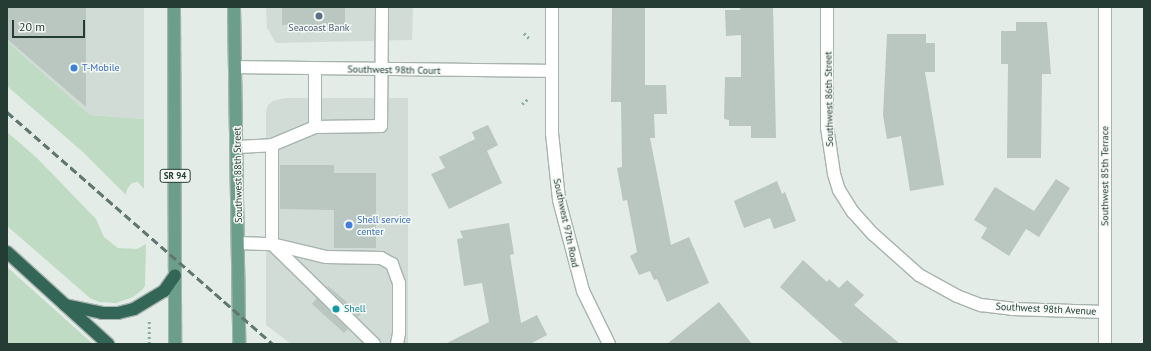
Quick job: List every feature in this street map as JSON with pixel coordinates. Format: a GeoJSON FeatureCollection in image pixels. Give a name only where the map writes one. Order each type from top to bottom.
{"type":"FeatureCollection","features":[{"type":"Feature","properties":{"kind":"highway"},"geometry":{"type":"LineString","coordinates":[[7,252],[108,344]]}},
{"type":"Feature","properties":{"kind":"highway"},"geometry":{"type":"LineString","coordinates":[[64,305],[102,313],[118,313],[134,309],[159,295],[175,275]]}},
{"type":"Feature","properties":{"kind":"main road","name":"SR 94"},"geometry":{"type":"LineString","coordinates":[[174,7],[175,344]]}},
{"type":"Feature","properties":{"kind":"main road","name":"Southwest 88th Street"},"geometry":{"type":"LineString","coordinates":[[234,7],[239,243],[238,344]]}},
{"type":"Feature","properties":{"kind":"street"},"geometry":{"type":"LineString","coordinates":[[237,147],[272,145],[315,126],[380,126],[382,7]]}},
{"type":"Feature","properties":{"kind":"street","name":"Southwest 97th Road"},"geometry":{"type":"LineString","coordinates":[[552,7],[554,172],[563,223],[583,291],[609,344]]}},
{"type":"Feature","properties":{"kind":"street","name":"Southwest 86th Street"},"geometry":{"type":"LineString","coordinates":[[827,7],[827,127],[830,155],[839,190]]}},
{"type":"Feature","properties":{"kind":"street","name":"Southwest 85th Terrace"},"geometry":{"type":"LineString","coordinates":[[1105,7],[1105,344]]}},
{"type":"Feature","properties":{"kind":"street","name":"Southwest 98th Court"},"geometry":{"type":"LineString","coordinates":[[236,67],[552,71]]}},
{"type":"Feature","properties":{"kind":"street"},"geometry":{"type":"LineString","coordinates":[[315,69],[315,126]]}},
{"type":"Feature","properties":{"kind":"street"},"geometry":{"type":"LineString","coordinates":[[272,145],[272,244],[374,344]]}},
{"type":"Feature","properties":{"kind":"street","name":"Southwest 98th Avenue"},"geometry":{"type":"LineString","coordinates":[[839,190],[853,212],[895,256],[920,276],[956,296],[981,305],[1012,309],[1105,312]]}},
{"type":"Feature","properties":{"kind":"street"},"geometry":{"type":"LineString","coordinates":[[239,243],[272,244],[326,257],[381,258],[392,264],[399,283],[399,333],[396,344]]}},
{"type":"Feature","properties":{"kind":"path"},"geometry":{"type":"LineString","coordinates":[[524,33],[529,38]]}},
{"type":"Feature","properties":{"kind":"path"},"geometry":{"type":"LineString","coordinates":[[522,104],[529,98]]}},
{"type":"Feature","properties":{"kind":"path"},"geometry":{"type":"LineString","coordinates":[[149,314],[149,344]]}},
{"type":"Feature","properties":{"kind":"shaded area"},"geometry":{"type":"Polygon","coordinates":[[[7,7],[144,7],[144,119],[90,115],[7,41],[7,7]]]}},
{"type":"Feature","properties":{"kind":"shaded area"},"geometry":{"type":"Polygon","coordinates":[[[266,7],[413,7],[412,40],[276,43],[267,28],[266,7]]]}},
{"type":"Feature","properties":{"kind":"shaded area"},"geometry":{"type":"Polygon","coordinates":[[[285,98],[408,98],[408,344],[291,344],[266,325],[266,112],[268,105],[273,101],[285,98]]]}},
{"type":"Feature","properties":{"kind":"green space"},"geometry":{"type":"Polygon","coordinates":[[[7,41],[90,115],[144,119],[144,189],[138,182],[132,183],[127,189],[126,195],[84,153],[7,86],[7,41]]]}},
{"type":"Feature","properties":{"kind":"green space"},"geometry":{"type":"Polygon","coordinates":[[[7,132],[37,158],[96,219],[104,237],[118,248],[137,249],[146,244],[145,286],[142,290],[133,297],[116,303],[99,302],[90,298],[7,226],[7,132]]]}},
{"type":"Feature","properties":{"kind":"green space"},"geometry":{"type":"Polygon","coordinates":[[[7,267],[93,344],[7,344],[7,267]]]}},
{"type":"Feature","properties":{"kind":"building"},"geometry":{"type":"Polygon","coordinates":[[[7,7],[86,7],[86,107],[7,39],[7,7]]]}},
{"type":"Feature","properties":{"kind":"building","name":"Seacoast Bank"},"geometry":{"type":"Polygon","coordinates":[[[282,7],[345,7],[345,25],[282,25],[282,7]]]}},
{"type":"Feature","properties":{"kind":"building"},"geometry":{"type":"Polygon","coordinates":[[[612,7],[645,7],[645,85],[666,85],[667,114],[654,114],[655,138],[650,138],[671,245],[689,237],[709,283],[667,302],[657,279],[654,280],[650,271],[639,275],[630,256],[637,252],[627,200],[623,201],[617,168],[622,167],[621,102],[611,102],[612,7]]]}},
{"type":"Feature","properties":{"kind":"building"},"geometry":{"type":"Polygon","coordinates":[[[740,7],[773,7],[776,138],[751,138],[751,126],[729,126],[729,120],[724,119],[725,77],[741,77],[741,35],[726,36],[725,10],[740,10],[740,7]]]}},
{"type":"Feature","properties":{"kind":"building"},"geometry":{"type":"Polygon","coordinates":[[[1016,22],[1047,22],[1051,74],[1042,74],[1041,158],[1007,158],[1008,64],[1001,64],[1001,31],[1016,31],[1016,22]]]}},
{"type":"Feature","properties":{"kind":"building"},"geometry":{"type":"Polygon","coordinates":[[[887,34],[926,34],[926,43],[935,43],[935,72],[925,72],[944,185],[910,191],[901,136],[887,139],[883,115],[887,34]]]}},
{"type":"Feature","properties":{"kind":"building"},"geometry":{"type":"Polygon","coordinates":[[[488,125],[498,145],[487,151],[502,183],[449,209],[431,174],[445,168],[439,157],[475,139],[472,132],[488,125]]]}},
{"type":"Feature","properties":{"kind":"building"},"geometry":{"type":"Polygon","coordinates":[[[280,165],[334,165],[334,173],[376,173],[376,248],[334,248],[334,210],[280,209],[280,165]]]}},
{"type":"Feature","properties":{"kind":"building"},"geometry":{"type":"Polygon","coordinates":[[[1056,179],[1070,188],[1039,237],[1026,229],[1009,256],[981,238],[987,228],[974,220],[995,187],[1034,211],[1056,179]]]}},
{"type":"Feature","properties":{"kind":"building"},"geometry":{"type":"Polygon","coordinates":[[[777,181],[782,194],[785,192],[796,221],[774,229],[770,218],[744,228],[734,201],[777,181]]]}},
{"type":"Feature","properties":{"kind":"building"},"geometry":{"type":"Polygon","coordinates":[[[509,223],[514,254],[510,255],[521,323],[537,315],[547,335],[530,344],[445,344],[489,322],[482,283],[464,286],[457,239],[463,238],[460,231],[509,223]]]}},
{"type":"Feature","properties":{"kind":"building"},"geometry":{"type":"Polygon","coordinates":[[[803,260],[827,282],[829,279],[839,288],[847,280],[864,295],[854,305],[900,344],[844,344],[780,287],[803,260]]]}},
{"type":"Feature","properties":{"kind":"building"},"geometry":{"type":"Polygon","coordinates":[[[328,286],[361,314],[358,317],[327,287],[328,286]]]}},
{"type":"Feature","properties":{"kind":"building"},"geometry":{"type":"Polygon","coordinates":[[[317,298],[348,329],[344,333],[312,304],[317,298]]]}},
{"type":"Feature","properties":{"kind":"building"},"geometry":{"type":"Polygon","coordinates":[[[719,302],[752,344],[667,344],[719,302]]]}},
{"type":"Feature","properties":{"kind":"railway"},"geometry":{"type":"LineString","coordinates":[[7,112],[273,344]]}},
{"type":"Feature","properties":{"kind":"place","name":"Seacoast Bank"},"geometry":{"type":"Point","coordinates":[319,16]}},
{"type":"Feature","properties":{"kind":"place","name":"T-Mobile"},"geometry":{"type":"Point","coordinates":[74,68]}},
{"type":"Feature","properties":{"kind":"place","name":"Shell service center"},"geometry":{"type":"Point","coordinates":[349,225]}},
{"type":"Feature","properties":{"kind":"place","name":"Shell"},"geometry":{"type":"Point","coordinates":[336,309]}}]}
